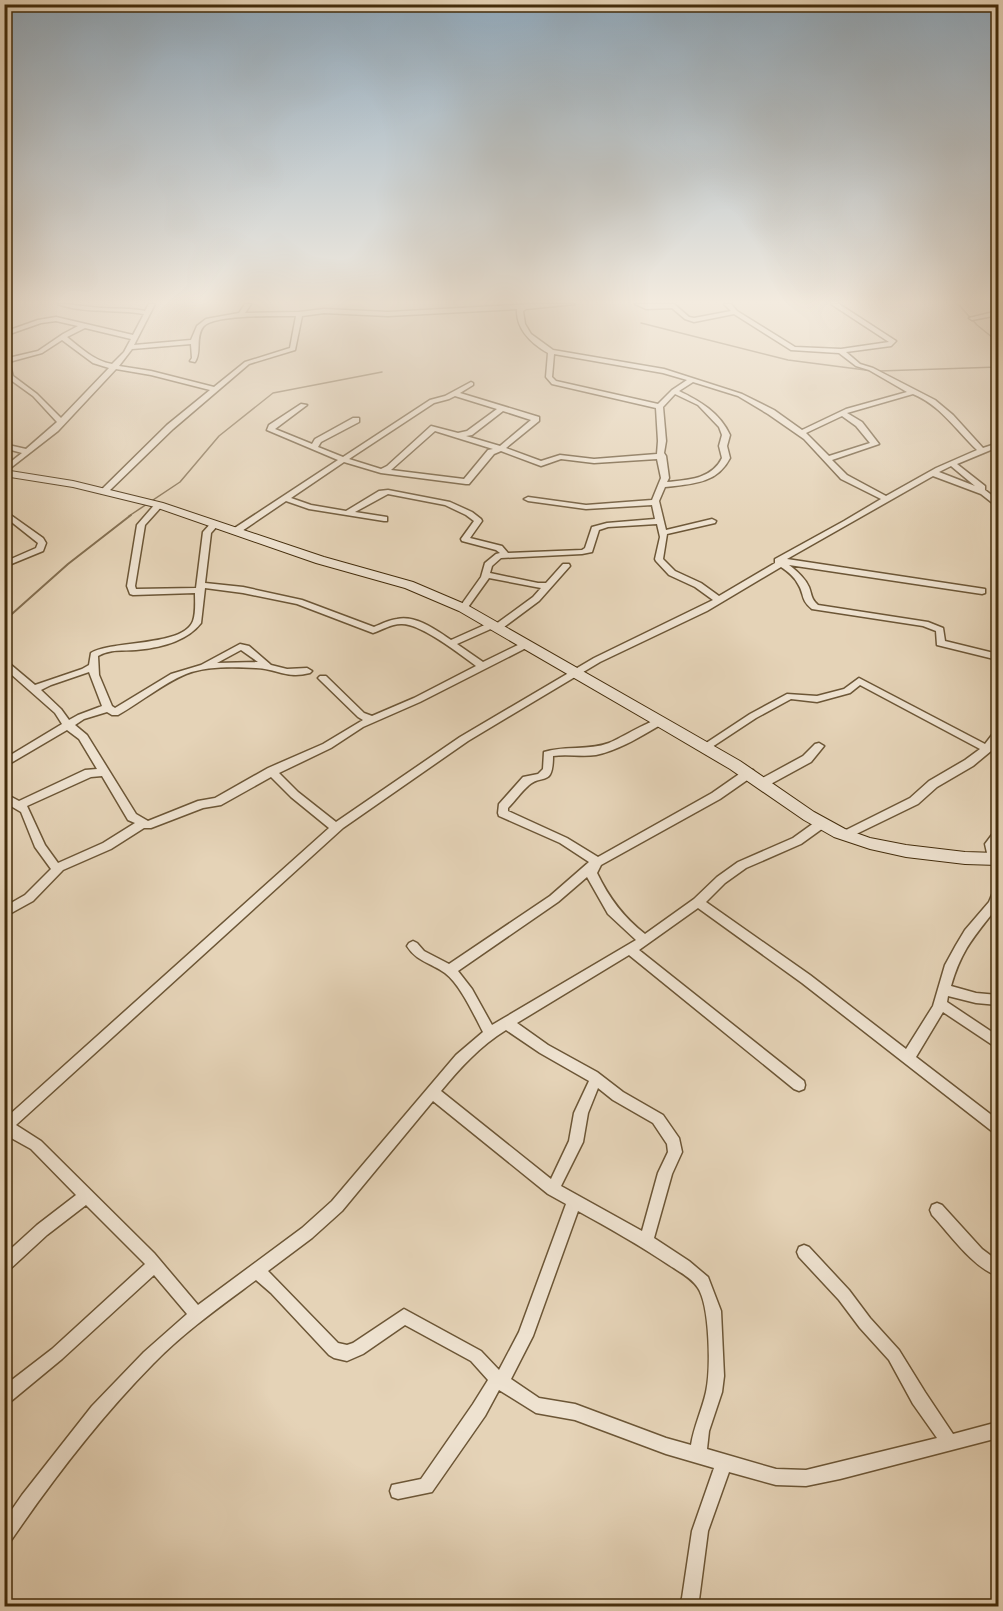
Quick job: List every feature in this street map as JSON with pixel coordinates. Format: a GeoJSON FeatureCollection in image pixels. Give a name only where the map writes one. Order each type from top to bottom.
{"type":"FeatureCollection","features":[{"type":"Feature","properties":{"kind":"street"},"geometry":{"type":"LineString","coordinates":[[13,379],[35,395],[61,422]]}},
{"type":"Feature","properties":{"kind":"street"},"geometry":{"type":"LineString","coordinates":[[4,472],[61,422],[102,379]]}},
{"type":"Feature","properties":{"kind":"street"},"geometry":{"type":"LineString","coordinates":[[175,379],[214,389]]}},
{"type":"Feature","properties":{"kind":"street"},"geometry":{"type":"LineString","coordinates":[[104,491],[170,427],[226,379]]}},
{"type":"Feature","properties":{"kind":"street"},"geometry":{"type":"LineString","coordinates":[[551,379],[554,384],[659,407]]}},
{"type":"Feature","properties":{"kind":"street"},"geometry":{"type":"LineString","coordinates":[[890,379],[921,394],[953,420],[964,435],[981,450]]}},
{"type":"Feature","properties":{"kind":"street"},"geometry":{"type":"LineString","coordinates":[[718,600],[698,585],[672,573],[660,562],[664,541],[655,502],[666,473],[662,456],[659,407],[674,391],[693,380],[740,395],[771,412],[801,433],[844,477],[885,498]]}},
{"type":"Feature","properties":{"kind":"street"},"geometry":{"type":"LineString","coordinates":[[236,531],[432,401],[447,398],[471,384]]}},
{"type":"Feature","properties":{"kind":"street"},"geometry":{"type":"LineString","coordinates":[[663,485],[702,480],[722,466],[726,458],[723,446],[726,435],[722,426],[700,404],[674,391]]}},
{"type":"Feature","properties":{"kind":"street"},"geometry":{"type":"LineString","coordinates":[[801,433],[842,413],[913,392]]}},
{"type":"Feature","properties":{"kind":"street"},"geometry":{"type":"LineString","coordinates":[[303,405],[271,430],[344,460],[381,471],[463,483],[491,452],[501,449],[536,419],[455,394]]}},
{"type":"Feature","properties":{"kind":"street"},"geometry":{"type":"LineString","coordinates":[[459,435],[469,434],[502,409]]}},
{"type":"Feature","properties":{"kind":"street"},"geometry":{"type":"LineString","coordinates":[[828,459],[875,444],[859,424],[842,413]]}},
{"type":"Feature","properties":{"kind":"street"},"geometry":{"type":"LineString","coordinates":[[314,448],[318,441],[356,420]]}},
{"type":"Feature","properties":{"kind":"street"},"geometry":{"type":"LineString","coordinates":[[381,471],[390,468],[434,428],[541,464],[560,457],[586,461],[662,456]]}},
{"type":"Feature","properties":{"kind":"street"},"geometry":{"type":"LineString","coordinates":[[197,1315],[154,1265],[36,1145],[5,1125],[336,828],[464,739],[597,660],[704,609],[885,498],[952,463],[999,445]]}},
{"type":"Feature","properties":{"kind":"street"},"geometry":{"type":"LineString","coordinates":[[4,446],[27,452]]}},
{"type":"Feature","properties":{"kind":"street"},"geometry":{"type":"LineString","coordinates":[[952,463],[999,503]]}},
{"type":"Feature","properties":{"kind":"street"},"geometry":{"type":"LineString","coordinates":[[4,472],[104,491],[152,503],[320,560],[409,585],[463,608],[749,773],[822,823],[846,835],[884,847],[996,859],[990,844],[999,835]]}},
{"type":"Feature","properties":{"kind":"street"},"geometry":{"type":"LineString","coordinates":[[933,473],[988,494]]}},
{"type":"Feature","properties":{"kind":"street"},"geometry":{"type":"LineString","coordinates":[[346,514],[382,493],[388,492],[447,503],[472,515],[478,521],[465,539],[499,548],[505,554]]}},
{"type":"Feature","properties":{"kind":"street"},"geometry":{"type":"LineString","coordinates":[[285,498],[309,507],[384,519]]}},
{"type":"Feature","properties":{"kind":"street"},"geometry":{"type":"LineString","coordinates":[[528,499],[558,501],[586,507],[655,502]]}},
{"type":"Feature","properties":{"kind":"street"},"geometry":{"type":"LineString","coordinates":[[152,503],[141,525],[132,590],[140,593],[200,587],[243,590],[299,602],[373,630],[397,621],[408,621],[450,644],[482,666]]}},
{"type":"Feature","properties":{"kind":"street"},"geometry":{"type":"LineString","coordinates":[[4,506],[5,513],[42,543],[40,549],[4,565]]}},
{"type":"Feature","properties":{"kind":"street"},"geometry":{"type":"LineString","coordinates":[[463,608],[486,575],[489,565],[499,556],[582,552],[589,550],[595,528],[660,521]]}},
{"type":"Feature","properties":{"kind":"street"},"geometry":{"type":"LineString","coordinates":[[663,532],[711,521]]}},
{"type":"Feature","properties":{"kind":"street"},"geometry":{"type":"LineString","coordinates":[[215,524],[207,532],[200,587],[200,611],[193,629],[184,634],[139,647],[100,651],[94,655],[93,666],[98,687],[108,708],[115,714],[182,673],[240,647],[246,648],[267,666]]}},
{"type":"Feature","properties":{"kind":"street"},"geometry":{"type":"LineString","coordinates":[[779,562],[982,591]]}},
{"type":"Feature","properties":{"kind":"street"},"geometry":{"type":"LineString","coordinates":[[779,562],[798,575],[807,592],[808,601],[815,606],[925,624],[940,630],[940,643],[999,657]]}},
{"type":"Feature","properties":{"kind":"street"},"geometry":{"type":"LineString","coordinates":[[450,644],[495,626],[536,599],[566,566]]}},
{"type":"Feature","properties":{"kind":"street"},"geometry":{"type":"LineString","coordinates":[[486,575],[538,586],[548,585]]}},
{"type":"Feature","properties":{"kind":"street"},"geometry":{"type":"LineString","coordinates":[[4,662],[58,711],[68,725],[84,737],[132,817],[147,825],[202,804],[217,802],[272,771],[327,746],[373,720],[527,644]]}},
{"type":"Feature","properties":{"kind":"street"},"geometry":{"type":"LineString","coordinates":[[34,690],[42,683],[73,677],[93,666]]}},
{"type":"Feature","properties":{"kind":"street"},"geometry":{"type":"LineString","coordinates":[[196,668],[267,666],[294,675],[307,671]]}},
{"type":"Feature","properties":{"kind":"street"},"geometry":{"type":"LineString","coordinates":[[323,678],[361,715],[373,720]]}},
{"type":"Feature","properties":{"kind":"street"},"geometry":{"type":"LineString","coordinates":[[705,747],[753,716],[790,696],[817,699],[847,691],[859,681],[987,749]]}},
{"type":"Feature","properties":{"kind":"street"},"geometry":{"type":"LineString","coordinates":[[4,764],[81,717],[108,708]]}},
{"type":"Feature","properties":{"kind":"street"},"geometry":{"type":"LineString","coordinates":[[597,862],[537,826],[503,813],[503,807],[527,780],[541,777],[548,770],[548,754],[564,751],[595,751],[627,739],[661,721]]}},
{"type":"Feature","properties":{"kind":"street"},"geometry":{"type":"LineString","coordinates":[[846,835],[914,801],[933,784],[969,763],[987,749],[999,733]]}},
{"type":"Feature","properties":{"kind":"street"},"geometry":{"type":"LineString","coordinates":[[763,783],[807,759],[819,746]]}},
{"type":"Feature","properties":{"kind":"street"},"geometry":{"type":"LineString","coordinates":[[272,771],[299,801],[336,828]]}},
{"type":"Feature","properties":{"kind":"street"},"geometry":{"type":"LineString","coordinates":[[19,806],[89,773],[104,772]]}},
{"type":"Feature","properties":{"kind":"street"},"geometry":{"type":"LineString","coordinates":[[450,970],[554,899],[597,862],[716,796],[749,773]]}},
{"type":"Feature","properties":{"kind":"street"},"geometry":{"type":"LineString","coordinates":[[4,797],[25,810],[40,847],[57,869]]}},
{"type":"Feature","properties":{"kind":"street"},"geometry":{"type":"LineString","coordinates":[[4,912],[29,898],[57,869],[107,846],[143,823]]}},
{"type":"Feature","properties":{"kind":"street"},"geometry":{"type":"LineString","coordinates":[[4,1536],[28,1501],[98,1412],[149,1357],[197,1315],[307,1233],[337,1206],[460,1059],[490,1033],[645,939],[698,902],[742,865],[797,841],[822,823]]}},
{"type":"Feature","properties":{"kind":"street"},"geometry":{"type":"LineString","coordinates":[[597,862],[591,873],[602,899],[621,922],[645,939]]}},
{"type":"Feature","properties":{"kind":"street"},"geometry":{"type":"LineString","coordinates":[[907,1059],[940,1004],[951,965],[960,948],[969,933],[994,904],[999,893]]}},
{"type":"Feature","properties":{"kind":"street"},"geometry":{"type":"LineString","coordinates":[[698,902],[806,979],[999,1128]]}},
{"type":"Feature","properties":{"kind":"street"},"geometry":{"type":"LineString","coordinates":[[413,946],[420,954],[450,970],[468,993],[490,1033]]}},
{"type":"Feature","properties":{"kind":"street"},"geometry":{"type":"LineString","coordinates":[[630,949],[668,981],[741,1035],[799,1085]]}},
{"type":"Feature","properties":{"kind":"street"},"geometry":{"type":"LineString","coordinates":[[945,990],[976,998],[999,1000]]}},
{"type":"Feature","properties":{"kind":"street"},"geometry":{"type":"LineString","coordinates":[[940,1004],[999,1042]]}},
{"type":"Feature","properties":{"kind":"street"},"geometry":{"type":"LineString","coordinates":[[506,1023],[596,1079],[618,1096],[658,1119],[674,1142],[675,1152],[665,1173],[646,1241]]}},
{"type":"Feature","properties":{"kind":"street"},"geometry":{"type":"LineString","coordinates":[[553,1189],[576,1142],[583,1106],[596,1079]]}},
{"type":"Feature","properties":{"kind":"street"},"geometry":{"type":"LineString","coordinates":[[432,1092],[553,1189],[646,1241],[684,1266],[703,1282],[714,1311],[714,1392],[701,1431],[698,1454]]}},
{"type":"Feature","properties":{"kind":"street"},"geometry":{"type":"LineString","coordinates":[[4,1265],[36,1235],[86,1196]]}},
{"type":"Feature","properties":{"kind":"street"},"geometry":{"type":"LineString","coordinates":[[398,1491],[426,1485],[499,1380],[525,1336],[574,1202]]}},
{"type":"Feature","properties":{"kind":"street"},"geometry":{"type":"LineString","coordinates":[[937,1210],[977,1254],[999,1269]]}},
{"type":"Feature","properties":{"kind":"street"},"geometry":{"type":"LineString","coordinates":[[804,1252],[844,1295],[894,1355],[919,1398],[950,1442]]}},
{"type":"Feature","properties":{"kind":"street"},"geometry":{"type":"LineString","coordinates":[[4,1396],[57,1354],[154,1265]]}},
{"type":"Feature","properties":{"kind":"street"},"geometry":{"type":"LineString","coordinates":[[256,1271],[276,1288],[334,1350],[347,1353],[358,1349],[404,1316],[476,1356],[499,1380],[536,1405],[575,1412],[666,1446],[776,1477],[806,1478],[999,1430]]}},
{"type":"Feature","properties":{"kind":"street"},"geometry":{"type":"LineString","coordinates":[[687,1606],[700,1531],[724,1462]]}},
{"type":"Feature","properties":{"kind":"waterway"},"geometry":{"type":"LineString","coordinates":[[129,516],[180,482],[219,436],[273,393],[345,379]]}},
{"type":"Feature","properties":{"kind":"waterway"},"geometry":{"type":"LineString","coordinates":[[4,621],[68,564],[131,515]]}}]}
